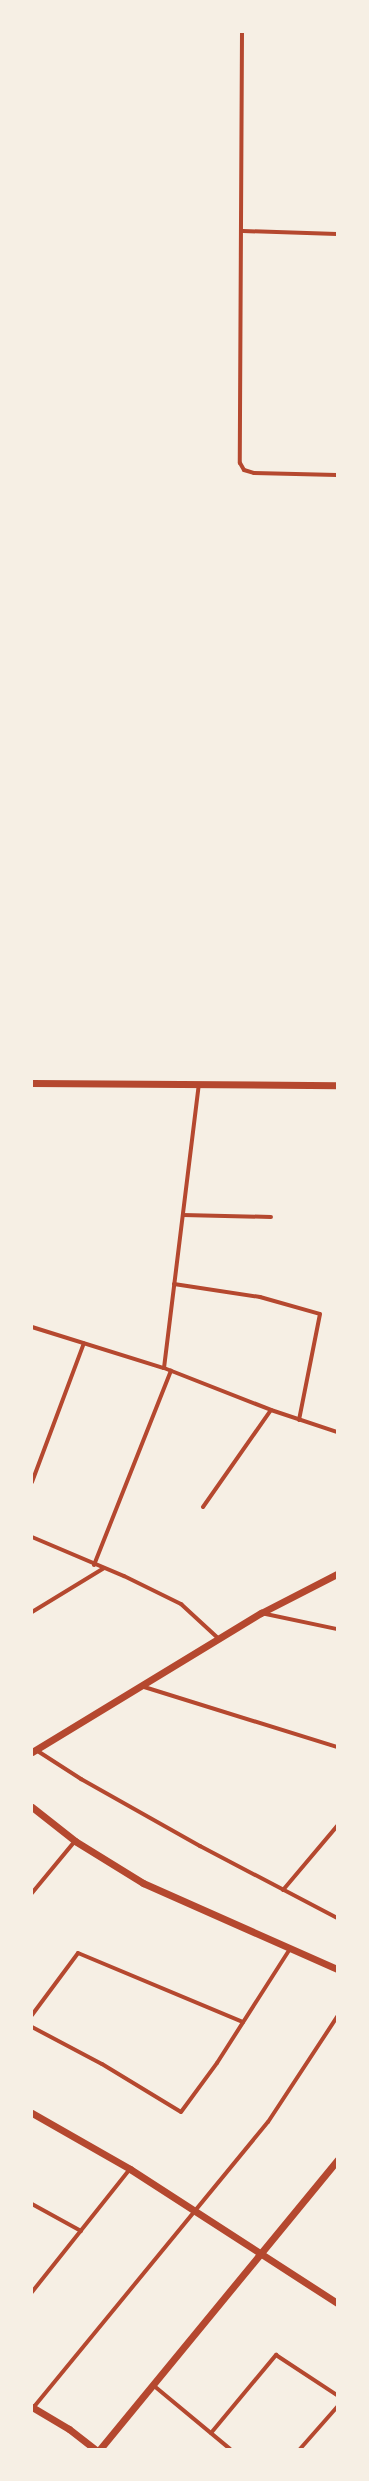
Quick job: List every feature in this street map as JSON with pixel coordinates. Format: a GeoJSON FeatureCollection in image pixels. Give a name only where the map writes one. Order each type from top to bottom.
{"type":"FeatureCollection","features":[{"type":"Feature","properties":{"kind":"street"},"geometry":{"type":"LineString","coordinates":[[242,32],[243,231],[240,463],[244,470],[254,473],[337,475]]}},
{"type":"Feature","properties":{"kind":"street"},"geometry":{"type":"LineString","coordinates":[[243,231],[337,234]]}},
{"type":"Feature","properties":{"kind":"street"},"geometry":{"type":"LineString","coordinates":[[32,1083],[337,1085]]}},
{"type":"Feature","properties":{"kind":"street"},"geometry":{"type":"LineString","coordinates":[[164,1368],[199,1084]]}},
{"type":"Feature","properties":{"kind":"street"},"geometry":{"type":"LineString","coordinates":[[183,1215],[271,1217]]}},
{"type":"Feature","properties":{"kind":"street"},"geometry":{"type":"LineString","coordinates":[[174,1284],[260,1297],[320,1314],[299,1420]]}},
{"type":"Feature","properties":{"kind":"street"},"geometry":{"type":"LineString","coordinates":[[32,1327],[164,1368],[271,1410],[337,1432]]}},
{"type":"Feature","properties":{"kind":"street"},"geometry":{"type":"LineString","coordinates":[[32,1482],[84,1343]]}},
{"type":"Feature","properties":{"kind":"street"},"geometry":{"type":"LineString","coordinates":[[94,1565],[171,1371]]}},
{"type":"Feature","properties":{"kind":"street"},"geometry":{"type":"LineString","coordinates":[[202,1507],[271,1410]]}},
{"type":"Feature","properties":{"kind":"street"},"geometry":{"type":"LineString","coordinates":[[32,1537],[104,1568],[181,1604],[219,1639]]}},
{"type":"Feature","properties":{"kind":"street"},"geometry":{"type":"LineString","coordinates":[[32,1612],[104,1568]]}},
{"type":"Feature","properties":{"kind":"street"},"geometry":{"type":"LineString","coordinates":[[337,1574],[260,1613],[34,1751],[116,1798],[337,1918]]}},
{"type":"Feature","properties":{"kind":"street"},"geometry":{"type":"LineString","coordinates":[[260,1613],[337,1629]]}},
{"type":"Feature","properties":{"kind":"street"},"geometry":{"type":"LineString","coordinates":[[140,1686],[337,1747]]}},
{"type":"Feature","properties":{"kind":"street"},"geometry":{"type":"LineString","coordinates":[[32,1807],[76,1841],[143,1883],[337,1969]]}},
{"type":"Feature","properties":{"kind":"street"},"geometry":{"type":"LineString","coordinates":[[283,1890],[337,1826]]}},
{"type":"Feature","properties":{"kind":"street"},"geometry":{"type":"LineString","coordinates":[[32,1893],[76,1841]]}},
{"type":"Feature","properties":{"kind":"street"},"geometry":{"type":"LineString","coordinates":[[32,2027],[102,2064],[181,2112],[217,2063],[290,1949]]}},
{"type":"Feature","properties":{"kind":"street"},"geometry":{"type":"LineString","coordinates":[[32,2015],[78,1953],[243,2022]]}},
{"type":"Feature","properties":{"kind":"street"},"geometry":{"type":"LineString","coordinates":[[95,2449],[69,2429],[32,2408],[268,2122],[337,2017]]}},
{"type":"Feature","properties":{"kind":"street"},"geometry":{"type":"LineString","coordinates":[[32,2113],[130,2169],[337,2303]]}},
{"type":"Feature","properties":{"kind":"street"},"geometry":{"type":"LineString","coordinates":[[100,2449],[337,2160]]}},
{"type":"Feature","properties":{"kind":"street"},"geometry":{"type":"LineString","coordinates":[[32,2292],[130,2169]]}},
{"type":"Feature","properties":{"kind":"street"},"geometry":{"type":"LineString","coordinates":[[32,2204],[80,2231]]}},
{"type":"Feature","properties":{"kind":"street"},"geometry":{"type":"LineString","coordinates":[[211,2433],[276,2356],[337,2395]]}},
{"type":"Feature","properties":{"kind":"street"},"geometry":{"type":"LineString","coordinates":[[153,2385],[230,2449]]}},
{"type":"Feature","properties":{"kind":"street"},"geometry":{"type":"LineString","coordinates":[[300,2449],[337,2407]]}}]}
